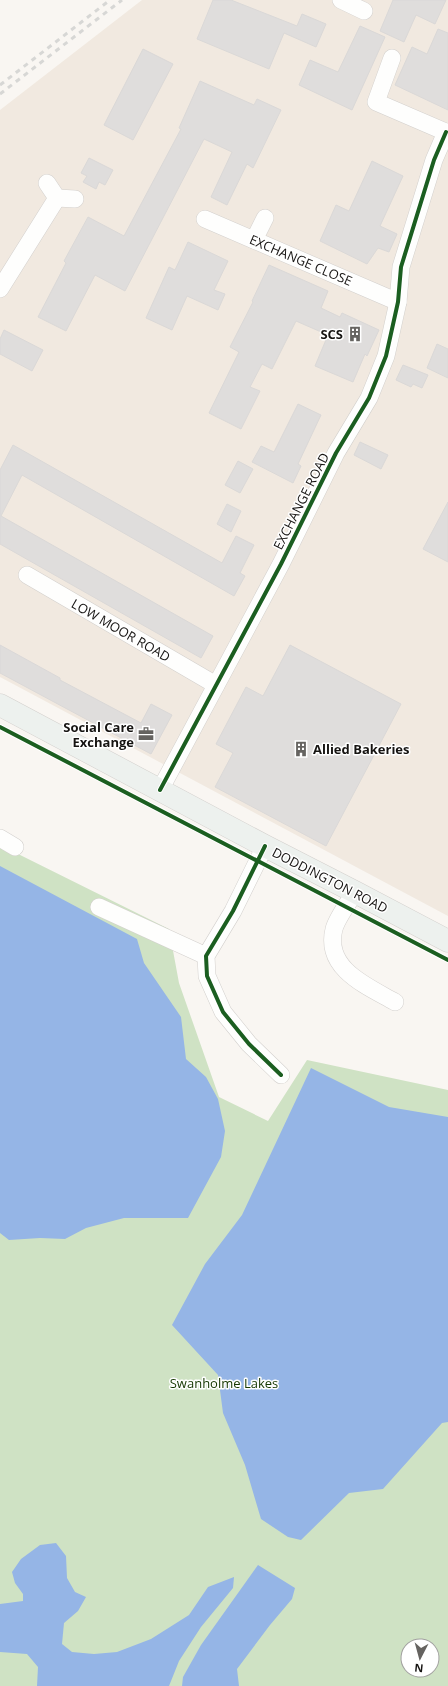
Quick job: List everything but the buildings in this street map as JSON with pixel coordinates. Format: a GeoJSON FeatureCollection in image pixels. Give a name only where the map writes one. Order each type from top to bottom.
{"type":"FeatureCollection","features":[{"type":"Feature","properties":{"kind":"main road","name":"DODDINGTON ROAD"},"geometry":{"type":"LineString","coordinates":[[0,705],[265,846],[448,941]]}},
{"type":"Feature","properties":{"kind":"street"},"geometry":{"type":"LineString","coordinates":[[341,0],[364,11]]}},
{"type":"Feature","properties":{"kind":"street"},"geometry":{"type":"LineString","coordinates":[[392,58],[376,102],[447,133]]}},
{"type":"Feature","properties":{"kind":"street","name":"EXCHANGE ROAD"},"geometry":{"type":"LineString","coordinates":[[160,790],[281,564],[336,453],[369,398],[386,356],[398,302],[401,267],[434,160],[447,133]]}},
{"type":"Feature","properties":{"kind":"street"},"geometry":{"type":"LineString","coordinates":[[47,183],[57,198]]}},
{"type":"Feature","properties":{"kind":"street"},"geometry":{"type":"LineString","coordinates":[[57,198],[75,199]]}},
{"type":"Feature","properties":{"kind":"street"},"geometry":{"type":"LineString","coordinates":[[0,289],[57,198]]}},
{"type":"Feature","properties":{"kind":"street"},"geometry":{"type":"LineString","coordinates":[[254,240],[264,218]]}},
{"type":"Feature","properties":{"kind":"street","name":"EXCHANGE CLOSE"},"geometry":{"type":"LineString","coordinates":[[205,219],[398,302]]}},
{"type":"Feature","properties":{"kind":"street","name":"LOW MOOR ROAD"},"geometry":{"type":"LineString","coordinates":[[27,575],[216,684]]}},
{"type":"Feature","properties":{"kind":"street"},"geometry":{"type":"LineString","coordinates":[[0,838],[16,846]]}},
{"type":"Feature","properties":{"kind":"street"},"geometry":{"type":"LineString","coordinates":[[265,846],[233,912],[206,956],[207,976],[223,1012],[248,1044],[281,1075]]}},
{"type":"Feature","properties":{"kind":"street"},"geometry":{"type":"LineString","coordinates":[[355,892],[334,928],[332,946],[340,965],[356,980],[395,1002]]}},
{"type":"Feature","properties":{"kind":"street"},"geometry":{"type":"LineString","coordinates":[[99,908],[206,956]]}},
{"type":"Feature","properties":{"kind":"shaded area"},"geometry":{"type":"Polygon","coordinates":[[[142,0],[448,0],[448,916],[0,677],[0,110],[142,0]]]}},
{"type":"Feature","properties":{"kind":"green space","name":"Swanholme Lakes"},"geometry":{"type":"Polygon","coordinates":[[[0,845],[169,929],[179,983],[219,1097],[268,1121],[307,1060],[448,1090],[448,1686],[0,1686],[0,845]]]}},
{"type":"Feature","properties":{"kind":"water"},"geometry":{"type":"Polygon","coordinates":[[[0,866],[137,939],[144,963],[181,1017],[186,1059],[206,1077],[218,1099],[225,1131],[221,1157],[188,1218],[124,1218],[86,1228],[65,1239],[40,1238],[9,1240],[0,1233],[0,866]]]}},
{"type":"Feature","properties":{"kind":"water"},"geometry":{"type":"Polygon","coordinates":[[[311,1068],[389,1107],[448,1117],[448,1422],[442,1423],[383,1489],[349,1493],[301,1540],[288,1537],[261,1519],[245,1465],[223,1413],[218,1375],[172,1325],[205,1264],[242,1215],[311,1068]]]}},
{"type":"Feature","properties":{"kind":"water"},"geometry":{"type":"Polygon","coordinates":[[[56,1543],[66,1556],[67,1578],[75,1592],[86,1597],[78,1611],[64,1623],[62,1644],[72,1652],[94,1654],[117,1652],[151,1639],[189,1615],[208,1587],[234,1577],[233,1588],[201,1627],[179,1661],[169,1686],[37,1686],[38,1667],[27,1654],[0,1652],[0,1604],[23,1601],[23,1594],[15,1583],[12,1572],[21,1559],[40,1545],[56,1543]]]}},
{"type":"Feature","properties":{"kind":"water"},"geometry":{"type":"Polygon","coordinates":[[[258,1565],[295,1588],[292,1599],[270,1625],[237,1669],[239,1686],[182,1686],[183,1677],[201,1645],[258,1565]]]}},
{"type":"Feature","properties":{"kind":"railway"},"geometry":{"type":"LineString","coordinates":[[0,85],[110,0]]}},
{"type":"Feature","properties":{"kind":"railway"},"geometry":{"type":"LineString","coordinates":[[0,94],[122,0]]}},
{"type":"Feature","properties":{"kind":"cycle path"},"geometry":{"type":"LineString","coordinates":[[160,790],[281,564],[336,453],[369,398],[386,356],[398,302],[401,267],[434,160],[446,132]]}},
{"type":"Feature","properties":{"kind":"cycle path"},"geometry":{"type":"LineString","coordinates":[[0,727],[448,960]]}},
{"type":"Feature","properties":{"kind":"cycle path"},"geometry":{"type":"LineString","coordinates":[[265,846],[233,911],[206,956],[207,976],[223,1012],[249,1044],[281,1075]]}},
{"type":"Feature","properties":{"kind":"place","name":"SCS"},"geometry":{"type":"Point","coordinates":[355,334]}},
{"type":"Feature","properties":{"kind":"place","name":"Social Care Exchange"},"geometry":{"type":"Point","coordinates":[146,734]}},
{"type":"Feature","properties":{"kind":"place","name":"Allied Bakeries"},"geometry":{"type":"Point","coordinates":[301,749]}}]}
